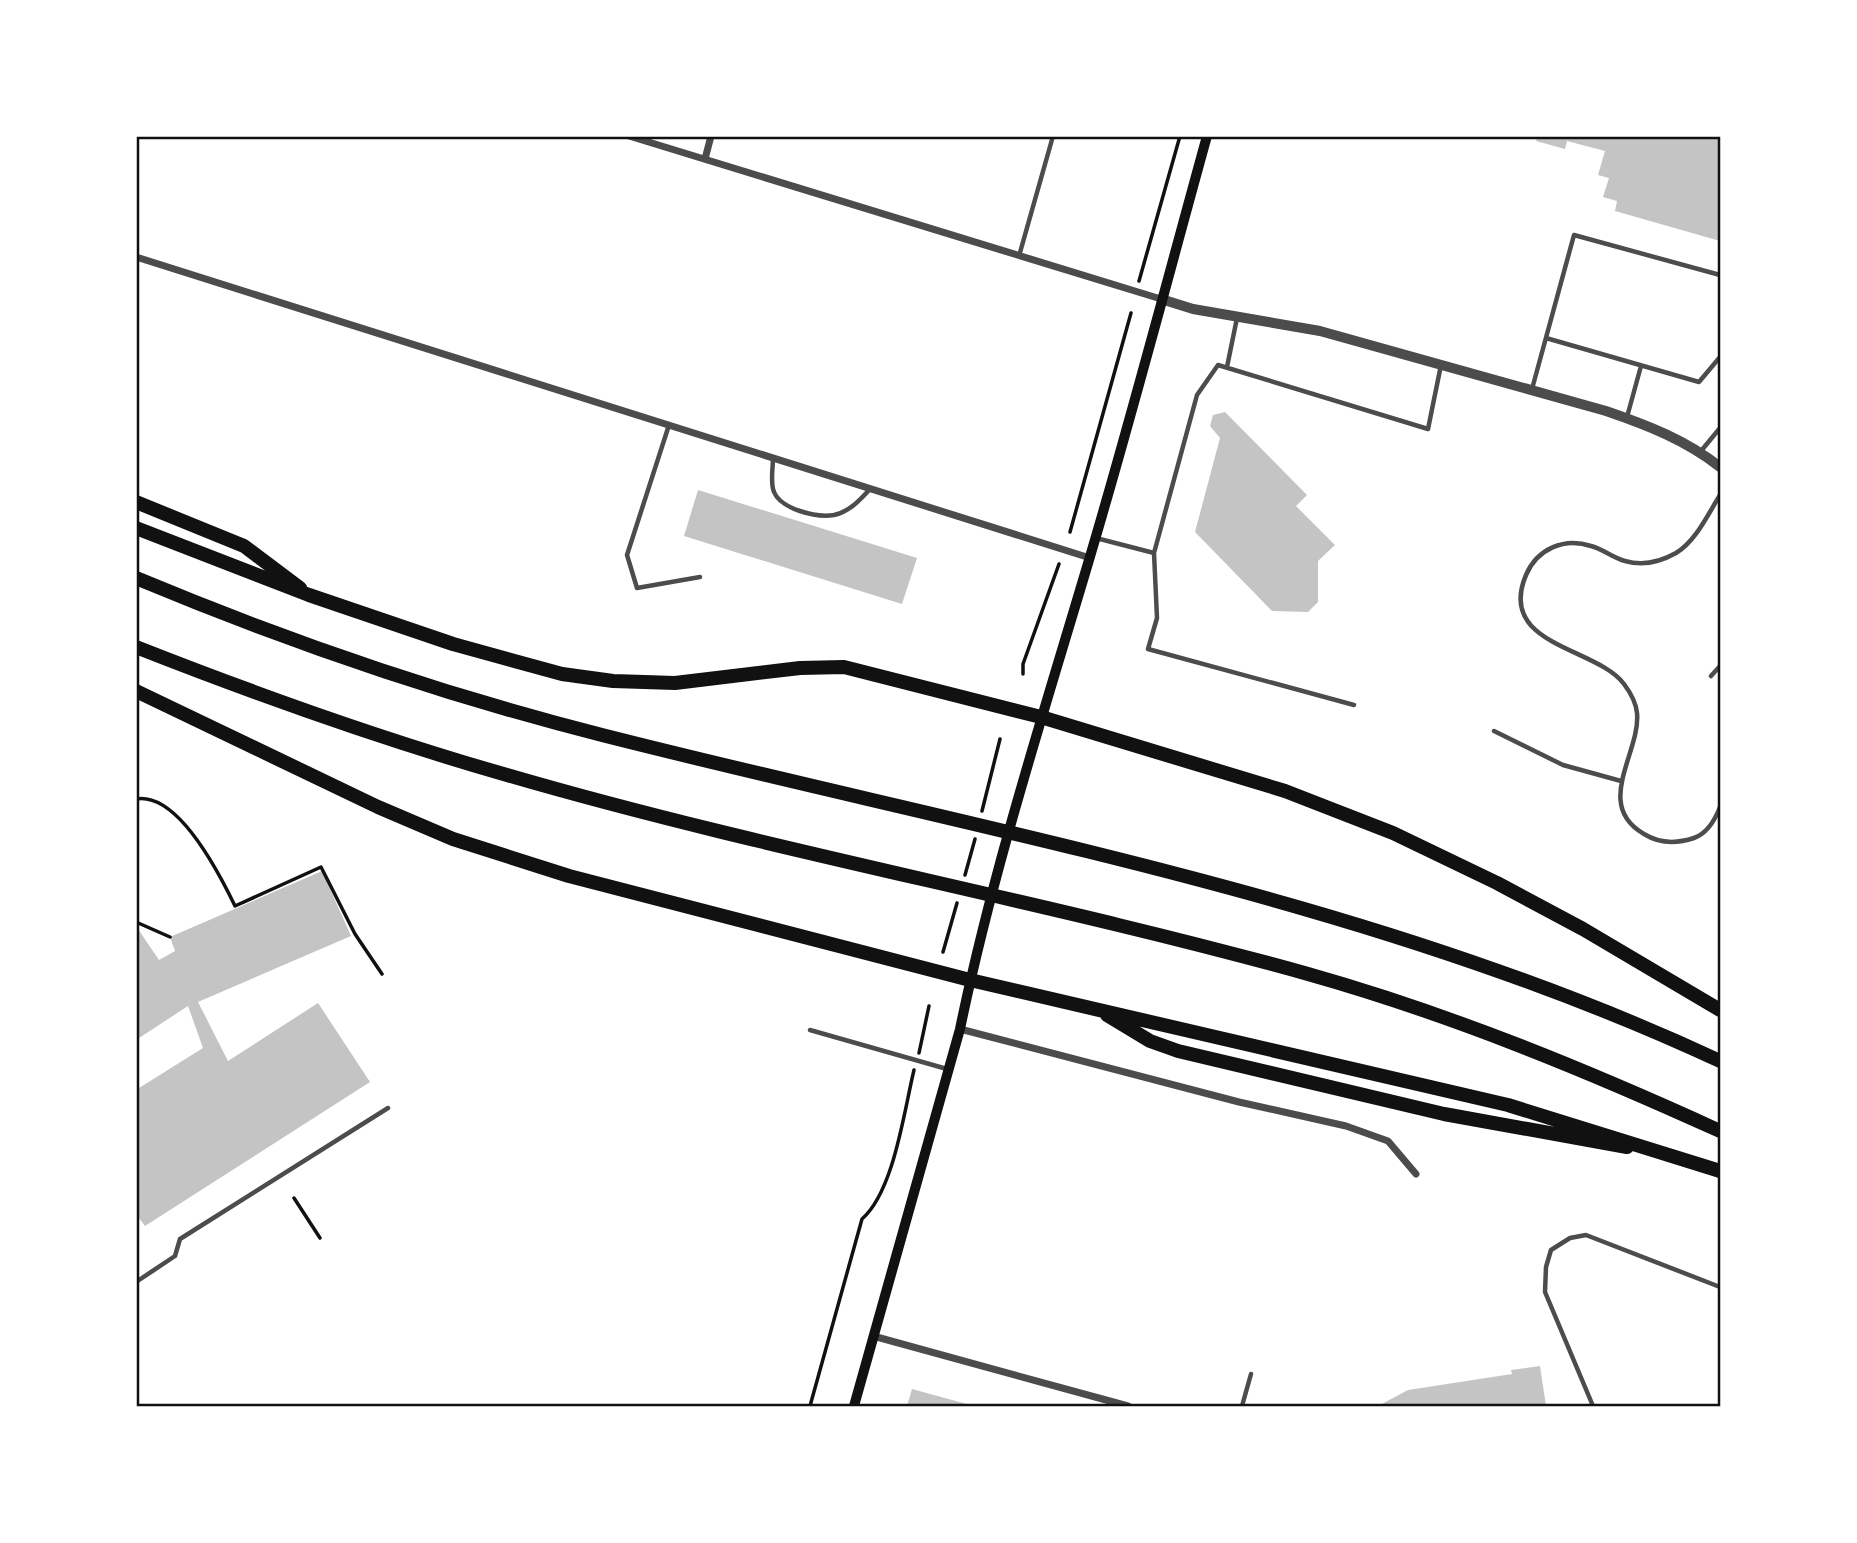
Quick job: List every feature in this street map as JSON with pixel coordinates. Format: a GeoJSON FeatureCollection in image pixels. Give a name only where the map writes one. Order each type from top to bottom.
{"type":"FeatureCollection","features":[{"type":"Feature","properties":{"kind":"highway"},"geometry":{"type":"LineString","coordinates":[[136,502],[244,546],[268,561],[309,595]]}},
{"type":"Feature","properties":{"kind":"highway"},"geometry":{"type":"LineString","coordinates":[[136,528],[309,595],[453,643],[562,674],[613,681],[675,683],[800,668],[844,667],[1041,717],[1285,791],[1393,833],[1583,929],[1720,1010]]}},
{"type":"Feature","properties":{"kind":"highway"},"geometry":{"type":"LineString","coordinates":[[136,578],[304,643],[449,691],[600,734],[1063,846],[1265,897],[1401,936],[1554,990],[1720,1061]]}},
{"type":"Feature","properties":{"kind":"highway"},"geometry":{"type":"LineString","coordinates":[[136,647],[306,710],[508,775],[1309,974],[1424,1011],[1609,1080],[1720,1131]]}},
{"type":"Feature","properties":{"kind":"highway"},"geometry":{"type":"LineString","coordinates":[[136,691],[378,807],[453,839],[569,876],[970,980],[1508,1105],[1612,1135],[1720,1171]]}},
{"type":"Feature","properties":{"kind":"highway"},"geometry":{"type":"LineString","coordinates":[[1101,1010],[1150,1041],[1178,1051],[1444,1114],[1660,1153]]}},
{"type":"Feature","properties":{"kind":"main road"},"geometry":{"type":"LineString","coordinates":[[854,1406],[960,1029],[970,980],[1041,717],[1096,538],[1208,136]]}},
{"type":"Feature","properties":{"kind":"street"},"geometry":{"type":"LineString","coordinates":[[629,136],[1193,309],[1320,331],[1627,418],[1648,425],[1720,467]]}},
{"type":"Feature","properties":{"kind":"street"},"geometry":{"type":"LineString","coordinates":[[705,159],[711,136]]}},
{"type":"Feature","properties":{"kind":"street"},"geometry":{"type":"LineString","coordinates":[[136,257],[1090,558]]}},
{"type":"Feature","properties":{"kind":"street"},"geometry":{"type":"LineString","coordinates":[[960,1029],[1239,1102],[1346,1126],[1388,1141],[1416,1174]]}},
{"type":"Feature","properties":{"kind":"street"},"geometry":{"type":"LineString","coordinates":[[873,1336],[1128,1406]]}},
{"type":"Feature","properties":{"kind":"lane"},"geometry":{"type":"LineString","coordinates":[[1019,256],[1053,136]]}},
{"type":"Feature","properties":{"kind":"lane"},"geometry":{"type":"LineString","coordinates":[[1531,390],[1574,234],[1720,275]]}},
{"type":"Feature","properties":{"kind":"lane"},"geometry":{"type":"LineString","coordinates":[[1227,368],[1237,317]]}},
{"type":"Feature","properties":{"kind":"lane"},"geometry":{"type":"LineString","coordinates":[[1546,338],[1699,383],[1720,358]]}},
{"type":"Feature","properties":{"kind":"lane"},"geometry":{"type":"LineString","coordinates":[[1354,705],[1148,649],[1157,618],[1154,553],[1197,395],[1218,365],[1428,429],[1441,365]]}},
{"type":"Feature","properties":{"kind":"lane"},"geometry":{"type":"LineString","coordinates":[[1627,418],[1641,366]]}},
{"type":"Feature","properties":{"kind":"lane"},"geometry":{"type":"LineString","coordinates":[[669,425],[627,555],[637,588],[700,577]]}},
{"type":"Feature","properties":{"kind":"lane"},"geometry":{"type":"LineString","coordinates":[[1699,453],[1720,428]]}},
{"type":"Feature","properties":{"kind":"lane"},"geometry":{"type":"LineString","coordinates":[[774,458],[772,490],[779,501],[805,512],[834,515],[853,506],[871,489]]}},
{"type":"Feature","properties":{"kind":"lane"},"geometry":{"type":"LineString","coordinates":[[1720,495],[1688,543],[1661,560],[1643,564],[1625,561],[1591,546],[1571,542],[1552,546],[1536,560],[1526,575],[1521,594],[1524,612],[1534,629],[1547,640],[1616,675],[1633,699],[1637,713],[1636,725],[1621,781],[1624,813],[1631,826],[1662,842],[1679,843],[1699,836],[1714,822],[1720,807]]}},
{"type":"Feature","properties":{"kind":"lane"},"geometry":{"type":"LineString","coordinates":[[1096,538],[1154,553]]}},
{"type":"Feature","properties":{"kind":"lane"},"geometry":{"type":"LineString","coordinates":[[1711,676],[1720,666]]}},
{"type":"Feature","properties":{"kind":"lane"},"geometry":{"type":"LineString","coordinates":[[1494,731],[1563,765],[1621,781]]}},
{"type":"Feature","properties":{"kind":"lane"},"geometry":{"type":"LineString","coordinates":[[810,1030],[949,1069]]}},
{"type":"Feature","properties":{"kind":"lane"},"geometry":{"type":"LineString","coordinates":[[136,1282],[175,1256],[180,1239],[388,1108]]}},
{"type":"Feature","properties":{"kind":"lane"},"geometry":{"type":"LineString","coordinates":[[1593,1406],[1545,1292],[1546,1267],[1551,1250],[1570,1238],[1586,1235],[1720,1287]]}},
{"type":"Feature","properties":{"kind":"lane"},"geometry":{"type":"LineString","coordinates":[[1242,1406],[1251,1374]]}},
{"type":"Feature","properties":{"kind":"path"},"geometry":{"type":"LineString","coordinates":[[1139,281],[1180,136]]}},
{"type":"Feature","properties":{"kind":"path"},"geometry":{"type":"LineString","coordinates":[[1070,532],[1130,313]]}},
{"type":"Feature","properties":{"kind":"path"},"geometry":{"type":"LineString","coordinates":[[1023,674],[1023,664],[1059,564]]}},
{"type":"Feature","properties":{"kind":"path"},"geometry":{"type":"LineString","coordinates":[[980,820],[1000,739]]}},
{"type":"Feature","properties":{"kind":"path"},"geometry":{"type":"LineString","coordinates":[[136,799],[148,797],[163,803],[180,819],[217,870],[235,906],[321,867],[355,934],[382,974]]}},
{"type":"Feature","properties":{"kind":"path"},"geometry":{"type":"LineString","coordinates":[[962,886],[976,833]]}},
{"type":"Feature","properties":{"kind":"path"},"geometry":{"type":"LineString","coordinates":[[943,953],[958,899]]}},
{"type":"Feature","properties":{"kind":"path"},"geometry":{"type":"LineString","coordinates":[[136,922],[170,937]]}},
{"type":"Feature","properties":{"kind":"path"},"geometry":{"type":"LineString","coordinates":[[810,1406],[862,1219],[874,1209],[884,1187],[929,1006]]}},
{"type":"Feature","properties":{"kind":"path"},"geometry":{"type":"LineString","coordinates":[[294,1198],[320,1238]]}},
{"type":"Feature","properties":{"kind":"building"},"geometry":{"type":"Polygon","coordinates":[[[1538,136],[1720,136],[1720,241],[1615,211],[1617,201],[1603,197],[1609,178],[1598,175],[1605,151],[1567,141],[1565,149],[1536,141],[1538,136]]]}},
{"type":"Feature","properties":{"kind":"building"},"geometry":{"type":"Polygon","coordinates":[[[1225,412],[1307,495],[1296,506],[1335,545],[1318,561],[1318,602],[1308,612],[1272,611],[1195,532],[1220,438],[1210,426],[1213,415],[1225,412]]]}},
{"type":"Feature","properties":{"kind":"building"},"geometry":{"type":"Polygon","coordinates":[[[698,490],[917,558],[902,604],[684,536],[698,490]]]}},
{"type":"Feature","properties":{"kind":"building"},"geometry":{"type":"Polygon","coordinates":[[[322,871],[351,936],[198,1002],[228,1061],[318,1003],[370,1082],[145,1226],[136,1214],[136,1085],[139,1088],[203,1048],[188,1006],[136,1040],[136,926],[159,960],[175,951],[170,937],[322,871]]]}},
{"type":"Feature","properties":{"kind":"building"},"geometry":{"type":"Polygon","coordinates":[[[1540,1366],[1546,1406],[1378,1406],[1408,1390],[1512,1374],[1511,1370],[1540,1366]]]}},
{"type":"Feature","properties":{"kind":"building"},"geometry":{"type":"Polygon","coordinates":[[[912,1389],[974,1406],[907,1406],[912,1389]]]}}]}
